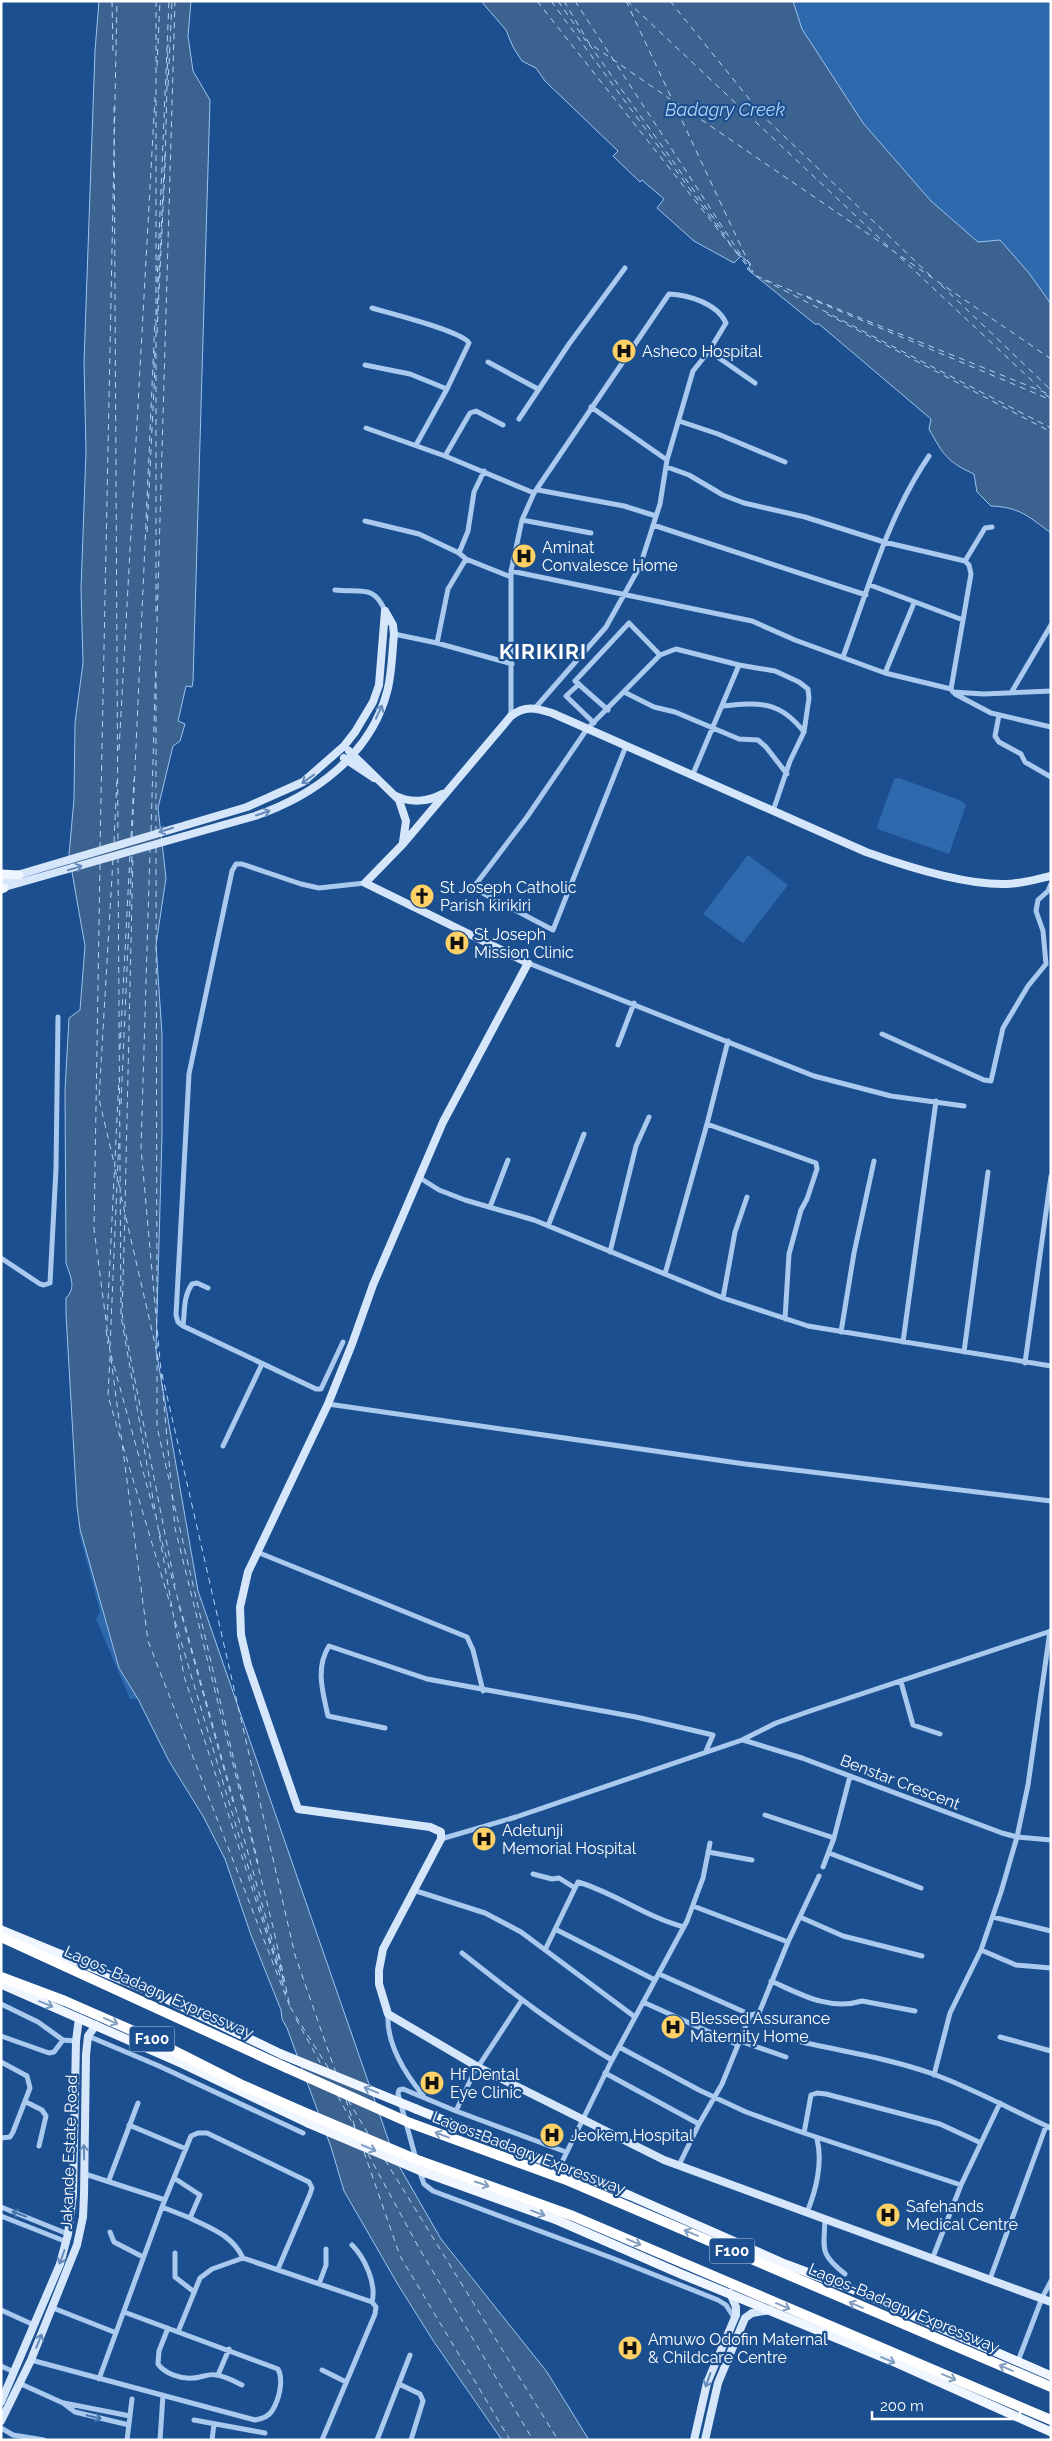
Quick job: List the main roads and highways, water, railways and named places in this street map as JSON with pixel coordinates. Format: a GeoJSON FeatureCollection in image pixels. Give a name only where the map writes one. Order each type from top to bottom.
{"type":"FeatureCollection","features":[{"type":"Feature","properties":{"kind":"highway","name":"Lagos-Badagry Expressway"},"geometry":{"type":"LineString","coordinates":[[1,1937],[410,2123],[564,2180],[1051,2387]]}},
{"type":"Feature","properties":{"kind":"highway","name":"F100"},"geometry":{"type":"LineString","coordinates":[[1,1977],[65,2001],[145,2036],[240,2084],[299,2110],[420,2161],[573,2216],[1051,2420]]}},
{"type":"Feature","properties":{"kind":"main road"},"geometry":{"type":"LineString","coordinates":[[385,611],[393,625],[394,634],[387,691],[373,723],[352,753],[322,783],[302,797],[255,816],[29,882],[2,886],[22,874],[248,807],[287,791],[303,782],[338,753],[366,716],[379,685],[385,611]]}},
{"type":"Feature","properties":{"kind":"main road"},"geometry":{"type":"LineString","coordinates":[[1051,876],[1015,883],[996,884],[915,868],[866,852],[693,774],[536,707],[522,710],[511,716],[444,793],[403,844],[365,883],[528,963],[443,1122],[373,1285],[328,1404],[248,1572],[240,1607],[241,1635],[248,1665],[298,1809],[430,1826],[440,1830],[441,1838],[386,1940],[380,1959],[379,1984],[388,2014],[477,2066],[642,2150],[1051,2302]]}},
{"type":"Feature","properties":{"kind":"main road"},"geometry":{"type":"LineString","coordinates":[[344,746],[395,795],[401,804],[406,821],[403,844]]}},
{"type":"Feature","properties":{"kind":"main road"},"geometry":{"type":"LineString","coordinates":[[338,753],[376,778]]}},
{"type":"Feature","properties":{"kind":"main road"},"geometry":{"type":"LineString","coordinates":[[395,795],[408,800],[423,801],[444,793]]}},
{"type":"Feature","properties":{"kind":"main road"},"geometry":{"type":"LineString","coordinates":[[1,874],[22,874]]}},
{"type":"Feature","properties":{"kind":"main road","name":"Lagos-Badagry Expressway"},"geometry":{"type":"LineString","coordinates":[[1,1930],[152,1992],[281,2054],[560,2166],[1051,2376]]}},
{"type":"Feature","properties":{"kind":"main road"},"geometry":{"type":"LineString","coordinates":[[1,1984],[96,2025],[308,2122],[426,2172],[557,2220],[681,2274],[892,2361],[1051,2432]]}},
{"type":"Feature","properties":{"kind":"main road"},"geometry":{"type":"LineString","coordinates":[[1,2402],[48,2291],[68,2238],[73,2194],[76,2041],[80,2018]]}},
{"type":"Feature","properties":{"kind":"main road","name":"Jakande Estate Road"},"geometry":{"type":"LineString","coordinates":[[3,2419],[32,2360],[77,2245],[83,2217],[88,2036],[96,2025]]}},
{"type":"Feature","properties":{"kind":"main road"},"geometry":{"type":"LineString","coordinates":[[73,2194],[84,2195]]}},
{"type":"Feature","properties":{"kind":"main road"},"geometry":{"type":"LineString","coordinates":[[48,2291],[58,2295]]}},
{"type":"Feature","properties":{"kind":"main road"},"geometry":{"type":"LineString","coordinates":[[694,2440],[707,2384],[735,2319],[736,2307],[730,2293]]}},
{"type":"Feature","properties":{"kind":"main road"},"geometry":{"type":"LineString","coordinates":[[705,2440],[718,2383],[745,2318],[752,2313],[770,2310]]}},
{"type":"Feature","properties":{"kind":"water"},"geometry":{"type":"Polygon","coordinates":[[[99,1],[191,1],[188,36],[193,71],[210,100],[193,681],[192,687],[186,686],[178,721],[185,724],[180,741],[173,746],[158,808],[166,878],[156,945],[162,1034],[162,1135],[156,1350],[198,1591],[395,2159],[441,2239],[547,2372],[589,2440],[502,2440],[434,2342],[397,2283],[344,2191],[331,2147],[282,2019],[281,2010],[251,1935],[225,1859],[203,1816],[169,1761],[138,1699],[119,1668],[80,1529],[66,1314],[66,1298],[72,1286],[66,1263],[65,1090],[69,1018],[80,1010],[85,946],[69,855],[74,799],[75,723],[83,663],[81,589],[86,451],[84,362],[95,51],[99,1]]]}},
{"type":"Feature","properties":{"kind":"water","name":"Badagry Creek"},"geometry":{"type":"Polygon","coordinates":[[[481,1],[793,1],[802,29],[863,123],[931,201],[978,242],[1000,240],[1029,273],[1051,304],[1051,533],[1024,514],[1010,508],[991,506],[977,492],[974,474],[952,461],[942,451],[929,429],[931,419],[819,324],[815,324],[747,269],[751,264],[741,256],[734,263],[694,241],[657,208],[664,199],[642,180],[640,182],[613,156],[618,151],[545,81],[536,68],[522,61],[513,47],[506,30],[481,1]]]}},
{"type":"Feature","properties":{"kind":"place","name":"Asheco Hospital"},"geometry":{"type":"Point","coordinates":[624,351]}},
{"type":"Feature","properties":{"kind":"place","name":"Aminat Convalesce Home"},"geometry":{"type":"Point","coordinates":[524,556]}},
{"type":"Feature","properties":{"kind":"place","name":"St Joseph Catholic Parish kirikiri"},"geometry":{"type":"Point","coordinates":[422,896]}},
{"type":"Feature","properties":{"kind":"place","name":"St Joseph Mission Clinic"},"geometry":{"type":"Point","coordinates":[457,943]}},
{"type":"Feature","properties":{"kind":"place","name":"Adetunji Memorial Hospital"},"geometry":{"type":"Point","coordinates":[484,1839]}},
{"type":"Feature","properties":{"kind":"place","name":"Blessed Assurance Maternity Home"},"geometry":{"type":"Point","coordinates":[673,2027]}},
{"type":"Feature","properties":{"kind":"place","name":"Hf Dental Eye Clinic"},"geometry":{"type":"Point","coordinates":[432,2083]}},
{"type":"Feature","properties":{"kind":"place","name":"Jeokem Hospital"},"geometry":{"type":"Point","coordinates":[552,2135]}},
{"type":"Feature","properties":{"kind":"place","name":"Safehands Medical Centre"},"geometry":{"type":"Point","coordinates":[888,2215]}},
{"type":"Feature","properties":{"kind":"place","name":"Amuwo Odofin Maternal & Childcare Centre"},"geometry":{"type":"Point","coordinates":[630,2348]}},
{"type":"Feature","properties":{"kind":"district","name":"KIRIKIRI"},"geometry":{"type":"Point","coordinates":[543,651]}}]}
